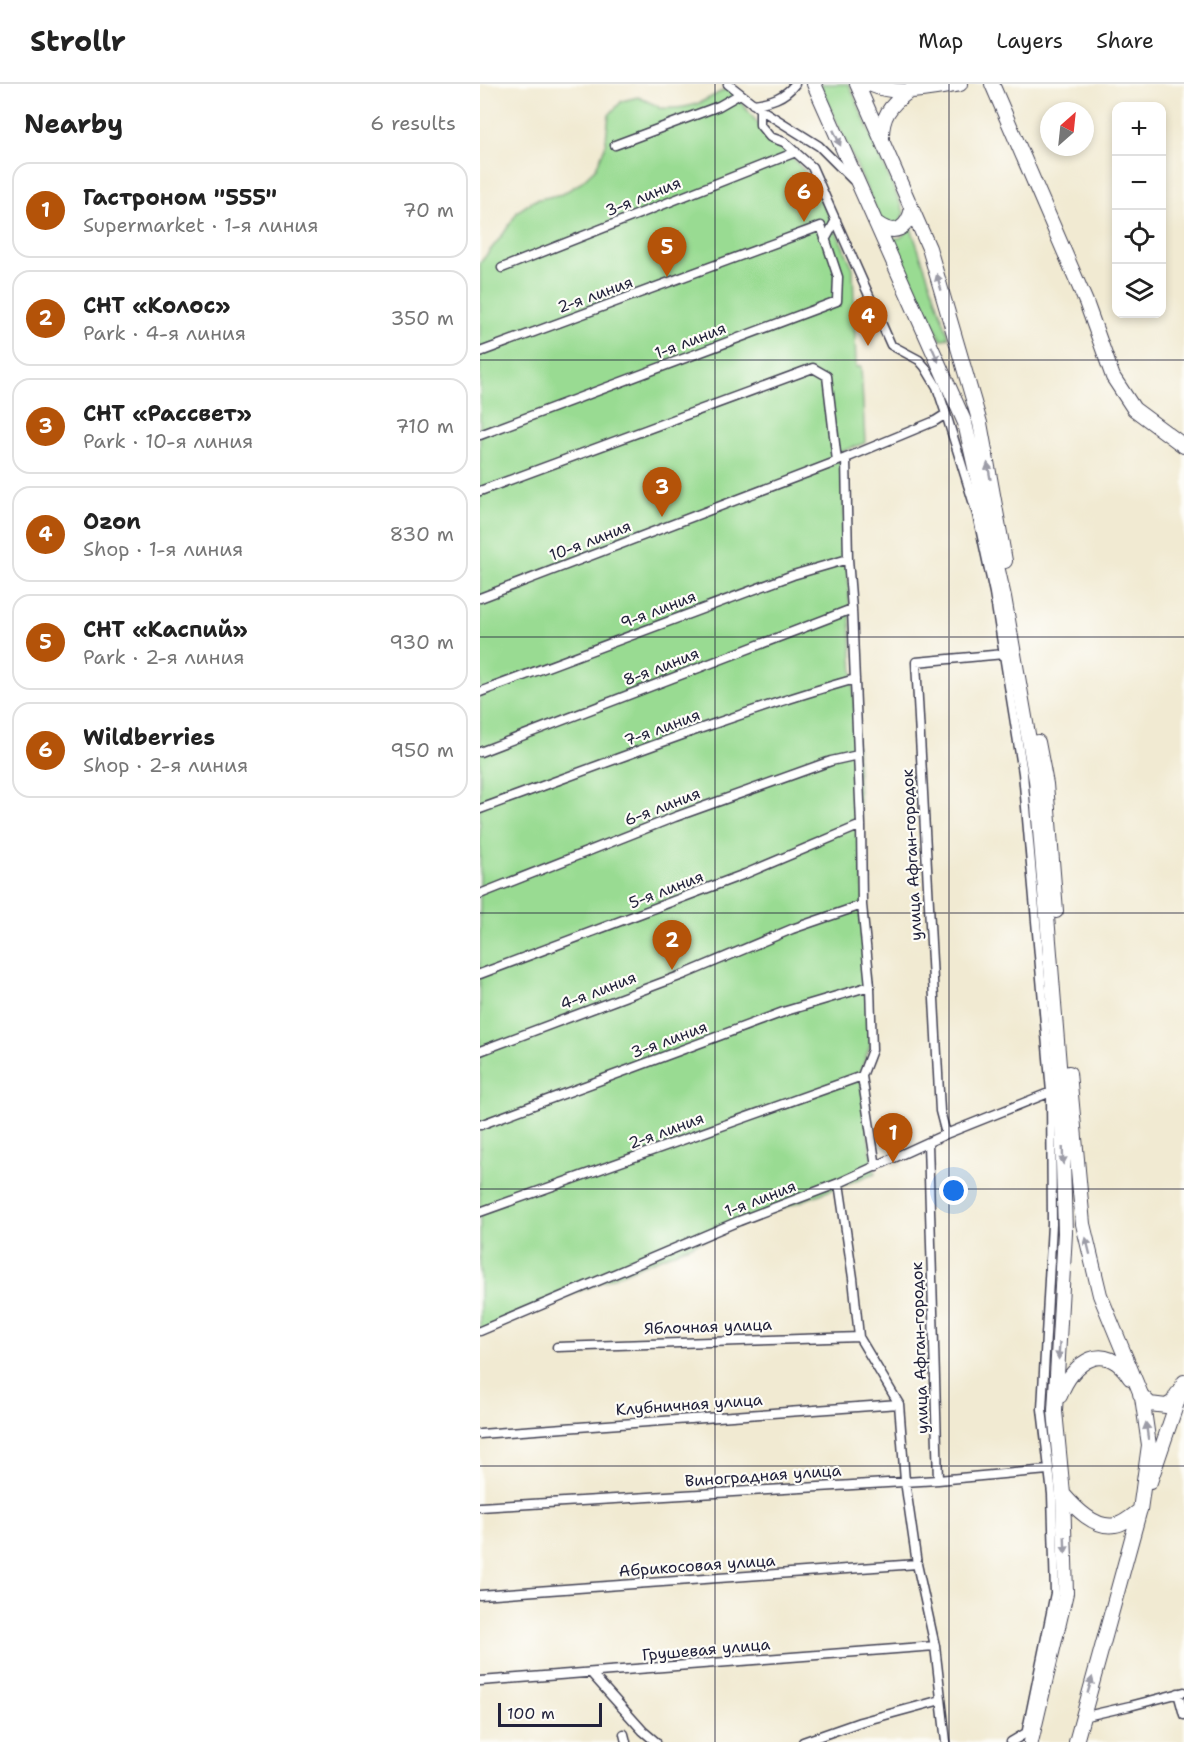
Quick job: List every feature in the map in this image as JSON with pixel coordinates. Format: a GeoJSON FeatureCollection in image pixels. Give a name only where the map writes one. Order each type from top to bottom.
{"type":"FeatureCollection","features":[{"type":"Feature","properties":{"kind":"main road"},"geometry":{"type":"LineString","coordinates":[[814,84],[965,423],[1004,597],[1036,780],[1061,1090],[1065,1222],[1055,1411],[1063,1494],[1066,1593],[1031,1734]]}},
{"type":"Feature","properties":{"kind":"main road"},"geometry":{"type":"LineString","coordinates":[[857,84],[928,248],[980,423],[1046,784],[1065,1037],[1083,1224],[1100,1295],[1142,1397],[1149,1445],[1140,1510]]}},
{"type":"Feature","properties":{"kind":"main road"},"geometry":{"type":"LineString","coordinates":[[869,84],[882,90],[908,92],[960,84]]}},
{"type":"Feature","properties":{"kind":"main road"},"geometry":{"type":"LineString","coordinates":[[993,84],[1086,302],[1113,377],[1134,409],[1184,447]]}},
{"type":"Feature","properties":{"kind":"main road"},"geometry":{"type":"LineString","coordinates":[[882,146],[882,126],[886,114],[892,104],[908,92]]}},
{"type":"Feature","properties":{"kind":"main road"},"geometry":{"type":"LineString","coordinates":[[878,224],[885,229],[901,228],[909,220],[912,209]]}},
{"type":"Feature","properties":{"kind":"main road"},"geometry":{"type":"LineString","coordinates":[[1055,1411],[1072,1372],[1080,1364],[1097,1357],[1112,1360],[1125,1369],[1142,1397],[1150,1404],[1166,1406],[1173,1402],[1184,1382],[1140,1510],[1076,1742]]}},
{"type":"Feature","properties":{"kind":"main road"},"geometry":{"type":"LineString","coordinates":[[1063,1494],[1090,1519],[1105,1525],[1116,1525],[1140,1510]]}},
{"type":"Feature","properties":{"kind":"street"},"geometry":{"type":"LineString","coordinates":[[728,84],[757,107],[819,146],[861,188]]}},
{"type":"Feature","properties":{"kind":"street"},"geometry":{"type":"LineString","coordinates":[[757,107],[783,96],[795,84]]}},
{"type":"Feature","properties":{"kind":"street"},"geometry":{"type":"LineString","coordinates":[[615,145],[719,106],[740,94]]}},
{"type":"Feature","properties":{"kind":"street"},"geometry":{"type":"LineString","coordinates":[[757,107],[760,125],[770,137],[784,142],[812,167],[891,345],[919,360],[937,387],[977,514],[994,593],[1023,773],[1051,1092],[1052,1224],[1042,1409],[1052,1494],[1055,1593],[1031,1734],[1011,1742]]}},
{"type":"Feature","properties":{"kind":"street","name":"3-я линия"},"geometry":{"type":"LineString","coordinates":[[502,268],[796,152]]}},
{"type":"Feature","properties":{"kind":"street"},"geometry":{"type":"LineString","coordinates":[[825,240],[836,220]]}},
{"type":"Feature","properties":{"kind":"street","name":"1-я линия"},"geometry":{"type":"LineString","coordinates":[[480,435],[837,301],[838,278],[821,226]]}},
{"type":"Feature","properties":{"kind":"street","name":"2-я линия"},"geometry":{"type":"LineString","coordinates":[[480,352],[821,226]]}},
{"type":"Feature","properties":{"kind":"street"},"geometry":{"type":"LineString","coordinates":[[480,491],[813,368],[827,376],[837,461]]}},
{"type":"Feature","properties":{"kind":"street","name":"10-я линия"},"geometry":{"type":"LineString","coordinates":[[480,598],[846,458],[935,421],[946,414]]}},
{"type":"Feature","properties":{"kind":"street"},"geometry":{"type":"LineString","coordinates":[[846,458],[848,559],[861,825],[862,905],[870,986],[872,1050],[862,1076],[876,1167]]}},
{"type":"Feature","properties":{"kind":"street","name":"9-я линия"},"geometry":{"type":"LineString","coordinates":[[480,692],[793,575],[848,559]]}},
{"type":"Feature","properties":{"kind":"street","name":"8-я линия"},"geometry":{"type":"LineString","coordinates":[[480,752],[852,609]]}},
{"type":"Feature","properties":{"kind":"street","name":"улица Афган-городок"},"geometry":{"type":"LineString","coordinates":[[946,1134],[939,1099],[916,662],[1004,654]]}},
{"type":"Feature","properties":{"kind":"street","name":"7-я линия"},"geometry":{"type":"LineString","coordinates":[[480,809],[714,724],[855,679]]}},
{"type":"Feature","properties":{"kind":"street","name":"6-я линия"},"geometry":{"type":"LineString","coordinates":[[480,894],[675,817],[831,761],[858,755]]}},
{"type":"Feature","properties":{"kind":"street","name":"5-я линия"},"geometry":{"type":"LineString","coordinates":[[480,974],[745,874],[861,825]]}},
{"type":"Feature","properties":{"kind":"street","name":"4-я линия"},"geometry":{"type":"LineString","coordinates":[[480,1051],[685,974],[792,929],[862,905]]}},
{"type":"Feature","properties":{"kind":"street","name":"3-я линия"},"geometry":{"type":"LineString","coordinates":[[480,1125],[786,1011],[870,986]]}},
{"type":"Feature","properties":{"kind":"street","name":"2-я линия"},"geometry":{"type":"LineString","coordinates":[[480,1212],[862,1076]]}},
{"type":"Feature","properties":{"kind":"street","name":"1-я линия"},"geometry":{"type":"LineString","coordinates":[[480,1331],[739,1221],[839,1183],[946,1134],[1051,1092]]}},
{"type":"Feature","properties":{"kind":"street","name":"улица Афган-городок"},"geometry":{"type":"LineString","coordinates":[[928,1143],[938,1480]]}},
{"type":"Feature","properties":{"kind":"street"},"geometry":{"type":"LineString","coordinates":[[839,1183],[859,1337],[899,1404],[905,1481],[917,1564],[935,1646],[946,1742]]}},
{"type":"Feature","properties":{"kind":"street","name":"Яблочная улица"},"geometry":{"type":"LineString","coordinates":[[557,1347],[859,1337]]}},
{"type":"Feature","properties":{"kind":"street","name":"Клубничная улица"},"geometry":{"type":"LineString","coordinates":[[480,1434],[899,1404]]}},
{"type":"Feature","properties":{"kind":"street","name":"Виноградная улица"},"geometry":{"type":"LineString","coordinates":[[480,1507],[938,1480],[1048,1470]]}},
{"type":"Feature","properties":{"kind":"street","name":"Абрикосовая улица"},"geometry":{"type":"LineString","coordinates":[[480,1595],[917,1564]]}},
{"type":"Feature","properties":{"kind":"street","name":"Грушевая улица"},"geometry":{"type":"LineString","coordinates":[[480,1681],[935,1646]]}},
{"type":"Feature","properties":{"kind":"street"},"geometry":{"type":"LineString","coordinates":[[591,1673],[643,1731],[656,1742]]}},
{"type":"Feature","properties":{"kind":"street"},"geometry":{"type":"LineString","coordinates":[[1082,1717],[1181,1693],[1184,1715]]}},
{"type":"Feature","properties":{"kind":"street"},"geometry":{"type":"LineString","coordinates":[[803,1742],[860,1722],[941,1700]]}},
{"type":"Feature","properties":{"kind":"green space"},"geometry":{"type":"Polygon","coordinates":[[[820,84],[849,84],[904,212],[899,225],[882,223],[820,84]]]}},
{"type":"Feature","properties":{"kind":"green space"},"geometry":{"type":"Polygon","coordinates":[[[729,87],[771,140],[786,151],[812,179],[853,268],[856,367],[861,367],[865,443],[840,452],[847,551],[870,1027],[870,1046],[860,1072],[875,1173],[755,1219],[480,1332],[480,263],[518,211],[535,200],[562,194],[579,184],[596,168],[605,147],[609,115],[622,101],[638,97],[659,108],[679,108],[703,101],[729,87]]]}},
{"type":"Feature","properties":{"kind":"green space"},"geometry":{"type":"Polygon","coordinates":[[[911,228],[949,337],[941,340],[892,238],[900,238],[911,228]]]}},
{"type":"Feature","properties":{"kind":"place","name":"Wildberries"},"geometry":{"type":"Point","coordinates":[804,222]}},
{"type":"Feature","properties":{"kind":"place","name":"СНТ «Каспий»"},"geometry":{"type":"Point","coordinates":[667,277]}},
{"type":"Feature","properties":{"kind":"place","name":"Ozon"},"geometry":{"type":"Point","coordinates":[868,346]}},
{"type":"Feature","properties":{"kind":"place","name":"СНТ «Рассвет»"},"geometry":{"type":"Point","coordinates":[662,517]}},
{"type":"Feature","properties":{"kind":"place","name":"СНТ «Колос»"},"geometry":{"type":"Point","coordinates":[672,970]}},
{"type":"Feature","properties":{"kind":"place","name":"Гастроном \"555\""},"geometry":{"type":"Point","coordinates":[893,1163]}}]}
